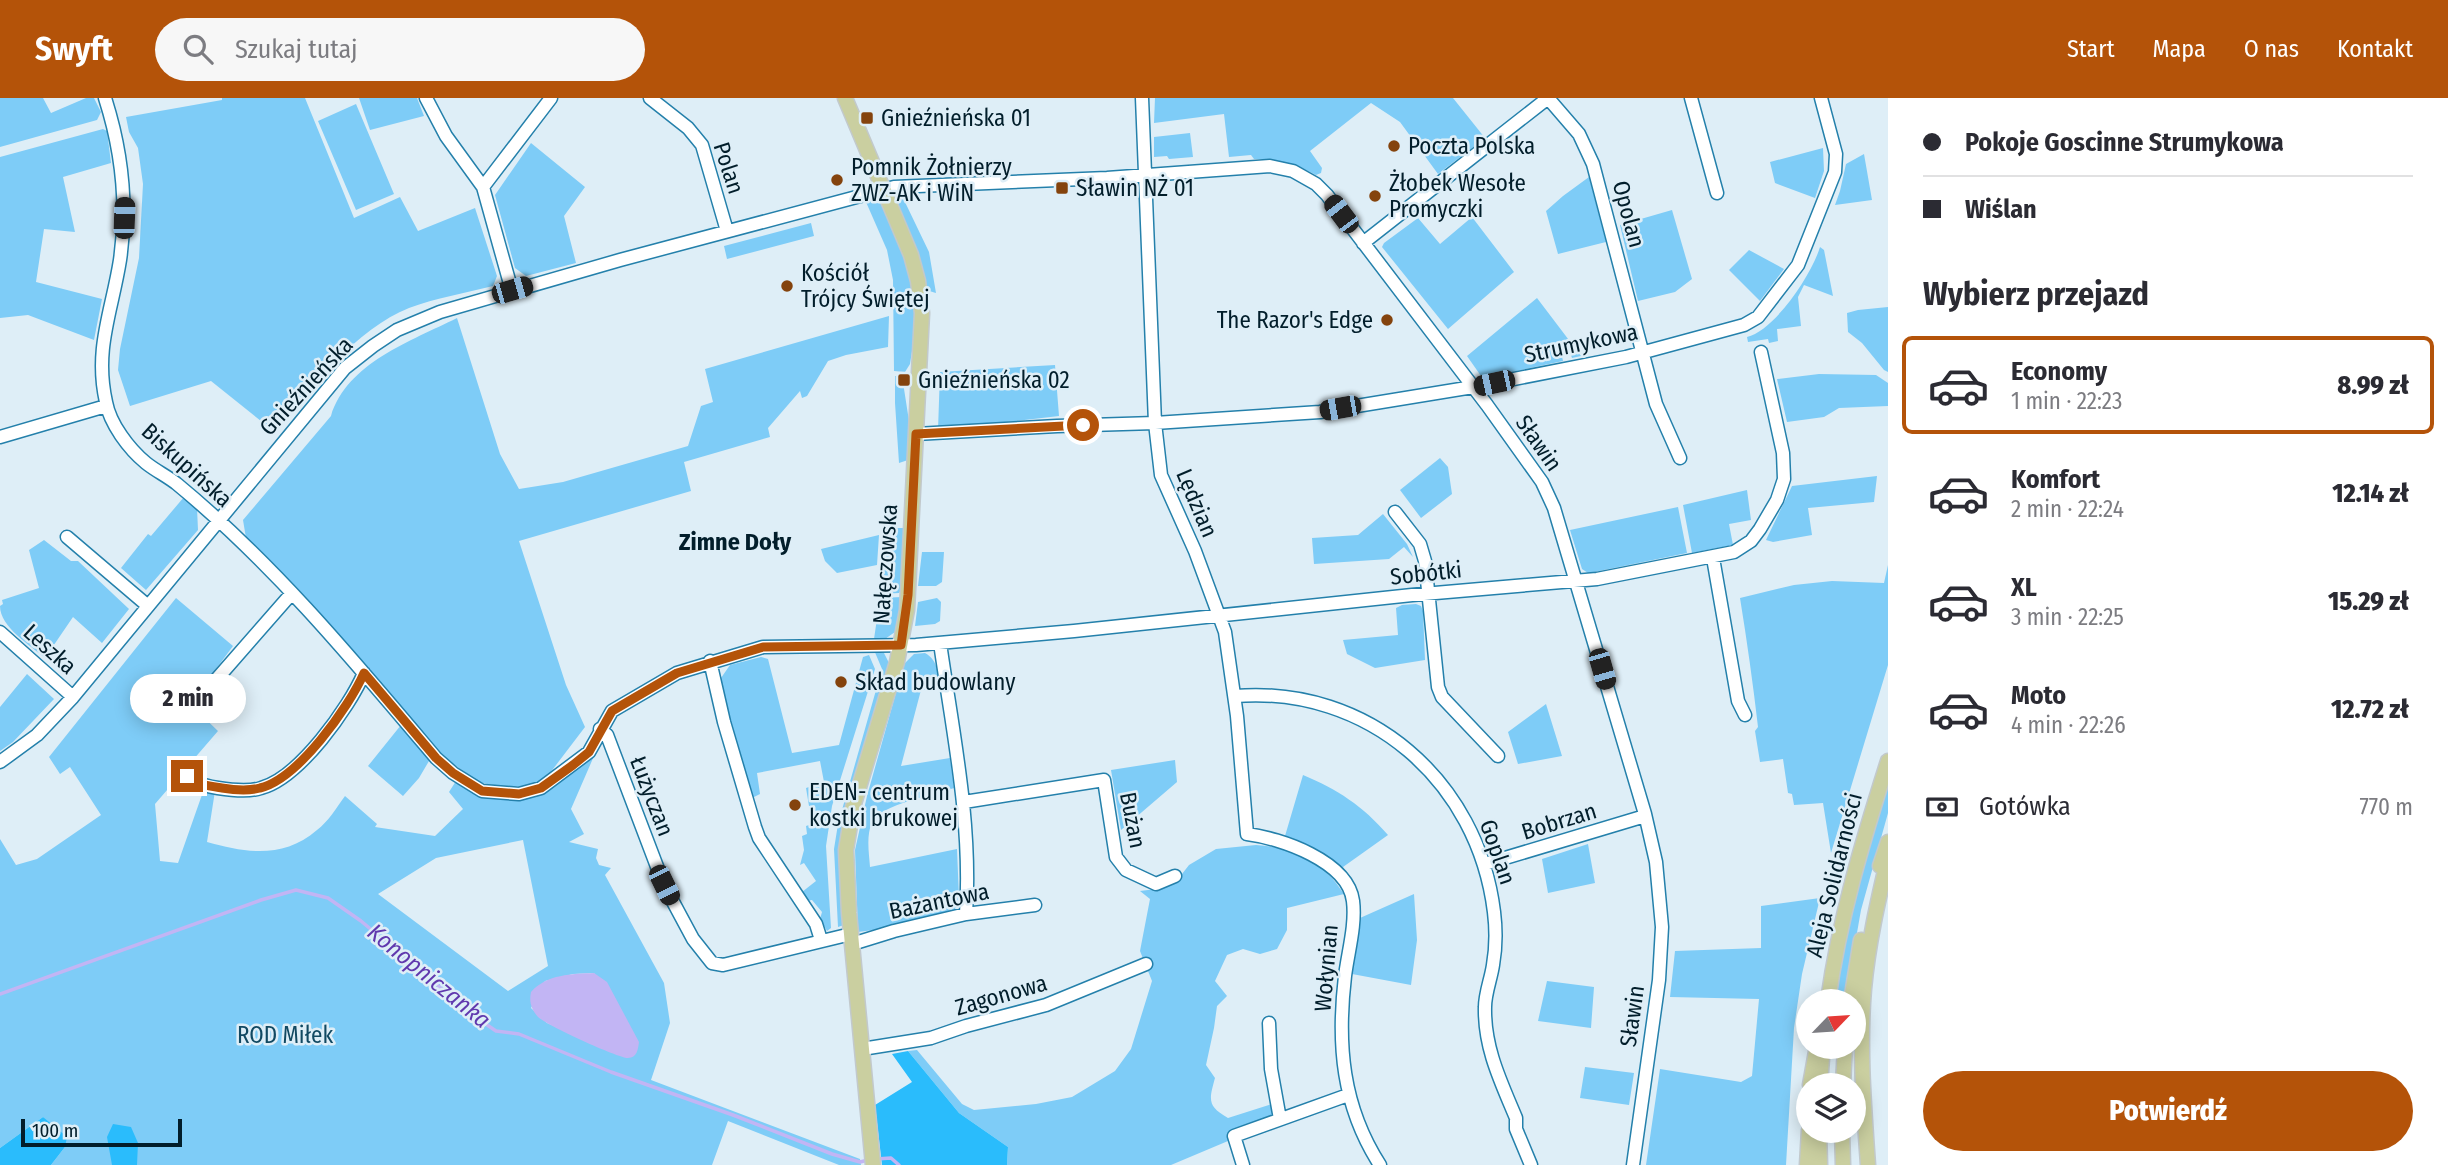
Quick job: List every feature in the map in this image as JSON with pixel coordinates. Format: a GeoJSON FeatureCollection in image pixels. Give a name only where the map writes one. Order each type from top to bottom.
{"type":"FeatureCollection","features":[{"type":"Feature","properties":{"kind":"main road","name":"Nałęczowska"},"geometry":{"type":"LineString","coordinates":[[845,98],[911,255],[921,297],[922,328],[908,595],[901,645],[849,826],[846,871],[873,1165]]}},
{"type":"Feature","properties":{"kind":"main road","name":"Aleja Solidarności"},"geometry":{"type":"LineString","coordinates":[[1830,989],[1850,886],[1888,761]]}},
{"type":"Feature","properties":{"kind":"main road","name":"Aleja Solidarności"},"geometry":{"type":"LineString","coordinates":[[1853,989],[1866,917],[1888,842]]}},
{"type":"Feature","properties":{"kind":"main road"},"geometry":{"type":"LineString","coordinates":[[1868,1165],[1863,1063],[1864,991],[1871,932],[1888,858]]}},
{"type":"Feature","properties":{"kind":"main road"},"geometry":{"type":"LineString","coordinates":[[1807,1165],[1808,1143]]}},
{"type":"Feature","properties":{"kind":"main road"},"geometry":{"type":"LineString","coordinates":[[1819,1143],[1820,1165]]}},
{"type":"Feature","properties":{"kind":"main road"},"geometry":{"type":"LineString","coordinates":[[1842,1143],[1843,1165]]}},
{"type":"Feature","properties":{"kind":"street","name":"Biskupińska"},"geometry":{"type":"LineString","coordinates":[[105,98],[120,149],[124,203],[120,261],[100,361],[106,406],[132,449],[175,482],[276,575],[436,758],[453,773],[482,791],[519,794],[541,788],[589,752],[612,711],[677,673],[710,661],[771,646],[901,645]]}},
{"type":"Feature","properties":{"kind":"street"},"geometry":{"type":"LineString","coordinates":[[426,98],[446,136],[483,187],[512,290]]}},
{"type":"Feature","properties":{"kind":"street"},"geometry":{"type":"LineString","coordinates":[[483,187],[551,98]]}},
{"type":"Feature","properties":{"kind":"street","name":"Polan"},"geometry":{"type":"LineString","coordinates":[[650,98],[688,128],[702,145],[727,231]]}},
{"type":"Feature","properties":{"kind":"street","name":"Lędzian"},"geometry":{"type":"LineString","coordinates":[[1142,98],[1155,423],[1161,475],[1168,496],[1195,551],[1224,632],[1235,696],[1247,834]]}},
{"type":"Feature","properties":{"kind":"street"},"geometry":{"type":"LineString","coordinates":[[1363,243],[1548,98]]}},
{"type":"Feature","properties":{"kind":"street","name":"Opolan"},"geometry":{"type":"LineString","coordinates":[[1548,98],[1579,134],[1594,164],[1656,404],[1680,457]]}},
{"type":"Feature","properties":{"kind":"street"},"geometry":{"type":"LineString","coordinates":[[1691,98],[1717,193]]}},
{"type":"Feature","properties":{"kind":"street","name":"Strumykowa"},"geometry":{"type":"LineString","coordinates":[[916,434],[1320,412],[1473,387],[1642,353],[1751,322],[1758,317],[1801,259],[1835,172],[1836,154],[1821,98]]}},
{"type":"Feature","properties":{"kind":"street","name":"Sławin"},"geometry":{"type":"LineString","coordinates":[[884,189],[1144,176],[1270,166],[1293,171],[1316,184],[1327,195],[1473,387],[1549,495],[1645,816],[1656,862],[1662,927],[1658,980],[1633,1165]]}},
{"type":"Feature","properties":{"kind":"street","name":"Gnieźnieńska"},"geometry":{"type":"LineString","coordinates":[[0,762],[37,735],[73,697],[320,396],[359,357],[397,330],[424,318],[512,290],[884,189]]}},
{"type":"Feature","properties":{"kind":"street","name":"Sobótki"},"geometry":{"type":"LineString","coordinates":[[901,645],[1576,581],[1713,558],[1734,552],[1751,541],[1770,512],[1782,490],[1785,469],[1761,352]]}},
{"type":"Feature","properties":{"kind":"street"},"geometry":{"type":"LineString","coordinates":[[0,437],[106,406]]}},
{"type":"Feature","properties":{"kind":"street"},"geometry":{"type":"LineString","coordinates":[[1395,512],[1420,544],[1425,561],[1435,675],[1442,697],[1498,755]]}},
{"type":"Feature","properties":{"kind":"street"},"geometry":{"type":"LineString","coordinates":[[67,537],[148,606]]}},
{"type":"Feature","properties":{"kind":"street"},"geometry":{"type":"LineString","coordinates":[[1713,558],[1738,702],[1745,715]]}},
{"type":"Feature","properties":{"kind":"street"},"geometry":{"type":"LineString","coordinates":[[215,681],[292,593]]}},
{"type":"Feature","properties":{"kind":"street","name":"Leszka"},"geometry":{"type":"LineString","coordinates":[[0,632],[73,697]]}},
{"type":"Feature","properties":{"kind":"street"},"geometry":{"type":"LineString","coordinates":[[940,643],[964,803],[966,914]]}},
{"type":"Feature","properties":{"kind":"street"},"geometry":{"type":"LineString","coordinates":[[710,661],[724,722],[755,828],[816,924],[821,940]]}},
{"type":"Feature","properties":{"kind":"street"},"geometry":{"type":"LineString","coordinates":[[179,764],[195,783],[230,790],[261,788],[282,778],[334,726],[364,673]]}},
{"type":"Feature","properties":{"kind":"street","name":"Goplan"},"geometry":{"type":"LineString","coordinates":[[1235,696],[1306,699],[1348,712],[1392,738],[1425,765],[1454,801],[1485,864],[1494,914],[1493,964],[1485,1004],[1490,1055],[1517,1118],[1516,1129],[1531,1165]]}},
{"type":"Feature","properties":{"kind":"street","name":"Łużyczan"},"geometry":{"type":"LineString","coordinates":[[600,729],[607,735],[664,885],[707,959],[723,965],[821,940],[852,939]]}},
{"type":"Feature","properties":{"kind":"street","name":"Bużan"},"geometry":{"type":"LineString","coordinates":[[964,803],[1104,780],[1115,851],[1122,866],[1153,883],[1164,882],[1175,876]]}},
{"type":"Feature","properties":{"kind":"street","name":"Bobrzan"},"geometry":{"type":"LineString","coordinates":[[1485,864],[1645,816]]}},
{"type":"Feature","properties":{"kind":"street","name":"Wołynian"},"geometry":{"type":"LineString","coordinates":[[1247,834],[1282,840],[1314,855],[1329,866],[1350,893],[1353,901],[1342,1008],[1342,1042],[1348,1095],[1361,1132],[1380,1165]]}},
{"type":"Feature","properties":{"kind":"street","name":"Bażantowa"},"geometry":{"type":"LineString","coordinates":[[852,939],[966,914],[1035,905]]}},
{"type":"Feature","properties":{"kind":"street","name":"Zagonowa"},"geometry":{"type":"LineString","coordinates":[[862,1049],[931,1038],[1046,1005],[1146,964]]}},
{"type":"Feature","properties":{"kind":"street"},"geometry":{"type":"LineString","coordinates":[[1269,1023],[1272,1069],[1280,1119]]}},
{"type":"Feature","properties":{"kind":"street"},"geometry":{"type":"LineString","coordinates":[[1243,1165],[1234,1136],[1348,1095]]}},
{"type":"Feature","properties":{"kind":"green space"},"geometry":{"type":"Polygon","coordinates":[[[0,98],[43,98],[51,113],[86,98],[94,98],[101,112],[97,120],[0,147],[0,98]]]}},
{"type":"Feature","properties":{"kind":"green space"},"geometry":{"type":"Polygon","coordinates":[[[222,98],[305,98],[354,218],[400,197],[418,231],[475,208],[497,276],[493,286],[440,298],[390,317],[335,361],[271,429],[211,381],[130,406],[118,370],[139,258],[143,184],[138,148],[129,132],[126,117],[222,98]]]}},
{"type":"Feature","properties":{"kind":"green space"},"geometry":{"type":"Polygon","coordinates":[[[359,98],[417,98],[424,116],[370,130],[359,98]]]}},
{"type":"Feature","properties":{"kind":"green space"},"geometry":{"type":"Polygon","coordinates":[[[1155,98],[1453,98],[1485,138],[1438,174],[1400,122],[1371,103],[1310,151],[1322,168],[1321,173],[1316,175],[1286,162],[1254,159],[1251,155],[1229,157],[1224,114],[1154,123],[1155,98]]]}},
{"type":"Feature","properties":{"kind":"green space"},"geometry":{"type":"Polygon","coordinates":[[[356,104],[394,194],[356,210],[318,121],[356,104]]]}},
{"type":"Feature","properties":{"kind":"green space"},"geometry":{"type":"Polygon","coordinates":[[[103,129],[107,131],[111,163],[63,177],[75,232],[44,229],[36,282],[102,299],[94,340],[28,315],[0,318],[0,157],[103,129]]]}},
{"type":"Feature","properties":{"kind":"green space"},"geometry":{"type":"Polygon","coordinates":[[[1190,133],[1193,157],[1154,157],[1154,137],[1190,133]]]}},
{"type":"Feature","properties":{"kind":"green space"},"geometry":{"type":"Polygon","coordinates":[[[531,143],[585,187],[564,216],[576,263],[526,276],[515,268],[495,195],[531,143]]]}},
{"type":"Feature","properties":{"kind":"green space"},"geometry":{"type":"Polygon","coordinates":[[[1823,148],[1824,171],[1815,198],[1775,183],[1770,162],[1823,148]]]}},
{"type":"Feature","properties":{"kind":"green space"},"geometry":{"type":"Polygon","coordinates":[[[1864,154],[1872,200],[1835,205],[1846,164],[1864,154]]]}},
{"type":"Feature","properties":{"kind":"green space"},"geometry":{"type":"Polygon","coordinates":[[[1589,177],[1606,242],[1558,254],[1546,211],[1589,177]]]}},
{"type":"Feature","properties":{"kind":"green space"},"geometry":{"type":"Polygon","coordinates":[[[900,198],[904,200],[929,252],[936,293],[926,290],[898,206],[900,198]]]}},
{"type":"Feature","properties":{"kind":"green space"},"geometry":{"type":"Polygon","coordinates":[[[874,200],[885,206],[913,281],[916,325],[910,364],[905,372],[894,371],[893,280],[887,250],[866,202],[874,200]]]}},
{"type":"Feature","properties":{"kind":"green space"},"geometry":{"type":"Polygon","coordinates":[[[1672,210],[1692,279],[1675,292],[1638,301],[1620,225],[1672,210]]]}},
{"type":"Feature","properties":{"kind":"green space"},"geometry":{"type":"Polygon","coordinates":[[[1472,217],[1514,272],[1448,329],[1382,247],[1418,218],[1440,244],[1472,217]]]}},
{"type":"Feature","properties":{"kind":"green space"},"geometry":{"type":"Polygon","coordinates":[[[811,223],[814,236],[727,259],[724,246],[811,223]]]}},
{"type":"Feature","properties":{"kind":"green space"},"geometry":{"type":"Polygon","coordinates":[[[1820,247],[1824,250],[1833,296],[1804,285],[1798,297],[1801,326],[1777,329],[1778,341],[1769,343],[1768,339],[1748,342],[1747,337],[1769,324],[1791,300],[1820,247]]]}},
{"type":"Feature","properties":{"kind":"green space"},"geometry":{"type":"Polygon","coordinates":[[[1749,250],[1784,269],[1760,301],[1729,270],[1749,250]]]}},
{"type":"Feature","properties":{"kind":"green space"},"geometry":{"type":"Polygon","coordinates":[[[1537,298],[1581,356],[1572,358],[1569,350],[1561,352],[1563,361],[1488,377],[1481,376],[1467,356],[1537,298]]]}},
{"type":"Feature","properties":{"kind":"green space"},"geometry":{"type":"Polygon","coordinates":[[[1888,307],[1888,372],[1862,343],[1848,332],[1847,313],[1888,307]]]}},
{"type":"Feature","properties":{"kind":"green space"},"geometry":{"type":"Polygon","coordinates":[[[889,316],[888,347],[828,361],[807,396],[802,398],[800,391],[768,428],[770,437],[684,462],[691,491],[519,541],[566,685],[585,727],[550,773],[533,786],[502,787],[478,782],[444,757],[246,538],[243,520],[331,416],[339,398],[351,382],[366,368],[401,345],[457,318],[500,454],[519,489],[563,482],[688,446],[701,406],[713,402],[705,369],[889,316]]]}},
{"type":"Feature","properties":{"kind":"green space"},"geometry":{"type":"Polygon","coordinates":[[[1055,365],[1059,416],[938,430],[940,372],[1055,365]]]}},
{"type":"Feature","properties":{"kind":"green space"},"geometry":{"type":"Polygon","coordinates":[[[1819,374],[1876,375],[1888,383],[1888,406],[1839,408],[1824,417],[1787,422],[1777,379],[1819,374]]]}},
{"type":"Feature","properties":{"kind":"green space"},"geometry":{"type":"Polygon","coordinates":[[[895,376],[902,376],[909,421],[912,422],[908,460],[899,463],[895,403],[895,376]]]}},
{"type":"Feature","properties":{"kind":"green space"},"geometry":{"type":"Polygon","coordinates":[[[1440,458],[1448,467],[1452,494],[1421,518],[1400,490],[1440,458]]]}},
{"type":"Feature","properties":{"kind":"green space"},"geometry":{"type":"Polygon","coordinates":[[[1877,476],[1874,502],[1808,508],[1812,535],[1773,542],[1766,540],[1792,486],[1877,476]]]}},
{"type":"Feature","properties":{"kind":"green space"},"geometry":{"type":"Polygon","coordinates":[[[1747,490],[1751,520],[1729,524],[1733,545],[1692,553],[1683,505],[1747,490]]]}},
{"type":"Feature","properties":{"kind":"green space"},"geometry":{"type":"Polygon","coordinates":[[[184,497],[197,508],[198,530],[146,590],[121,568],[148,534],[151,536],[184,497]]]}},
{"type":"Feature","properties":{"kind":"green space"},"geometry":{"type":"Polygon","coordinates":[[[1678,507],[1687,553],[1588,573],[1582,569],[1570,530],[1678,507]]]}},
{"type":"Feature","properties":{"kind":"green space"},"geometry":{"type":"Polygon","coordinates":[[[1383,514],[1407,544],[1413,557],[1404,547],[1389,559],[1314,564],[1312,538],[1358,535],[1383,514]]]}},
{"type":"Feature","properties":{"kind":"green space"},"geometry":{"type":"Polygon","coordinates":[[[886,528],[906,528],[902,589],[899,593],[880,594],[886,528]]]}},
{"type":"Feature","properties":{"kind":"green space"},"geometry":{"type":"Polygon","coordinates":[[[879,535],[877,565],[837,573],[825,561],[821,549],[879,535]]]}},
{"type":"Feature","properties":{"kind":"green space"},"geometry":{"type":"Polygon","coordinates":[[[44,540],[71,561],[78,561],[129,609],[102,643],[73,617],[45,658],[10,628],[1,614],[2,600],[39,588],[29,550],[44,540]]]}},
{"type":"Feature","properties":{"kind":"green space"},"geometry":{"type":"Polygon","coordinates":[[[922,552],[944,552],[942,582],[936,586],[918,586],[922,552]]]}},
{"type":"Feature","properties":{"kind":"green space"},"geometry":{"type":"Polygon","coordinates":[[[1888,565],[1888,665],[1831,853],[1823,803],[1794,805],[1792,794],[1788,793],[1783,759],[1760,762],[1755,731],[1758,727],[1740,598],[1794,585],[1832,581],[1884,583],[1888,565]]]}},
{"type":"Feature","properties":{"kind":"green space"},"geometry":{"type":"Polygon","coordinates":[[[902,597],[895,632],[885,639],[874,639],[880,598],[902,597]]]}},
{"type":"Feature","properties":{"kind":"green space","name":"ROD Miłek"},"geometry":{"type":"Polygon","coordinates":[[[176,598],[233,646],[190,704],[218,731],[155,804],[160,861],[178,863],[204,789],[215,791],[207,842],[236,849],[264,851],[291,846],[304,839],[325,823],[345,796],[377,824],[375,827],[435,836],[463,809],[449,792],[456,781],[511,799],[536,797],[594,756],[571,809],[584,834],[569,842],[598,849],[596,858],[599,865],[611,868],[605,875],[664,983],[670,1023],[651,1080],[860,1159],[861,1165],[839,1165],[728,1121],[712,1165],[51,1165],[65,1147],[43,1117],[0,1148],[0,839],[16,865],[37,859],[101,815],[70,767],[60,774],[49,757],[176,598]],[[523,840],[436,858],[378,894],[508,991],[548,966],[523,840]],[[594,973],[573,974],[545,981],[531,1008],[547,1023],[628,1058],[594,973]]]}},
{"type":"Feature","properties":{"kind":"green space"},"geometry":{"type":"Polygon","coordinates":[[[937,598],[941,602],[940,621],[915,626],[918,602],[937,598]]]}},
{"type":"Feature","properties":{"kind":"green space"},"geometry":{"type":"Polygon","coordinates":[[[1416,604],[1421,606],[1423,611],[1425,660],[1375,668],[1347,654],[1343,640],[1398,635],[1396,608],[1416,604]]]}},
{"type":"Feature","properties":{"kind":"green space"},"geometry":{"type":"Polygon","coordinates":[[[874,650],[884,653],[889,663],[843,823],[844,925],[838,927],[834,849],[838,824],[882,669],[874,650]]]}},
{"type":"Feature","properties":{"kind":"green space"},"geometry":{"type":"Polygon","coordinates":[[[925,653],[935,664],[940,690],[921,690],[901,766],[950,758],[954,788],[897,805],[877,816],[869,833],[870,867],[957,849],[959,898],[955,909],[896,927],[858,932],[855,850],[867,796],[904,664],[914,654],[925,653]]]}},
{"type":"Feature","properties":{"kind":"green space"},"geometry":{"type":"Polygon","coordinates":[[[869,655],[875,669],[832,806],[826,846],[831,928],[827,931],[820,919],[822,912],[812,900],[806,901],[802,892],[816,881],[804,863],[800,865],[804,850],[802,836],[807,834],[806,826],[812,824],[806,788],[824,782],[820,761],[757,773],[760,794],[752,798],[732,734],[721,678],[730,665],[761,657],[768,659],[792,753],[839,745],[863,657],[869,655]]]}},
{"type":"Feature","properties":{"kind":"green space"},"geometry":{"type":"Polygon","coordinates":[[[27,674],[54,699],[13,742],[0,751],[0,707],[27,674]]]}},
{"type":"Feature","properties":{"kind":"green space"},"geometry":{"type":"Polygon","coordinates":[[[1546,704],[1562,756],[1518,764],[1508,732],[1546,704]]]}},
{"type":"Feature","properties":{"kind":"green space"},"geometry":{"type":"Polygon","coordinates":[[[401,725],[426,751],[429,761],[419,778],[403,796],[368,766],[401,725]]]}},
{"type":"Feature","properties":{"kind":"green space"},"geometry":{"type":"Polygon","coordinates":[[[1175,760],[1177,782],[1121,830],[1111,770],[1175,760]]]}},
{"type":"Feature","properties":{"kind":"green space"},"geometry":{"type":"Polygon","coordinates":[[[1303,775],[1349,799],[1388,835],[1343,867],[1356,888],[1325,856],[1308,845],[1285,836],[1303,775]]]}},
{"type":"Feature","properties":{"kind":"green space"},"geometry":{"type":"Polygon","coordinates":[[[1888,782],[1888,813],[1861,910],[1847,989],[1837,989],[1854,897],[1888,782]]]}},
{"type":"Feature","properties":{"kind":"green space"},"geometry":{"type":"Polygon","coordinates":[[[1588,844],[1595,883],[1548,893],[1542,859],[1588,844]]]}},
{"type":"Feature","properties":{"kind":"green space"},"geometry":{"type":"Polygon","coordinates":[[[1256,845],[1284,849],[1307,857],[1326,872],[1344,894],[1287,908],[1287,930],[1277,949],[1260,954],[1243,949],[1227,955],[1215,981],[1227,996],[1217,1006],[1206,1065],[1215,1078],[1211,1102],[1216,1110],[1228,1118],[1272,1104],[1275,1117],[1229,1134],[1228,1141],[1171,1165],[1007,1165],[1008,1147],[959,1113],[908,1051],[917,1050],[962,1104],[974,1110],[1036,1104],[1072,1097],[1115,1071],[1131,1049],[1152,981],[1140,951],[1150,899],[1140,891],[1164,888],[1175,883],[1189,865],[1216,849],[1256,845]]]}},
{"type":"Feature","properties":{"kind":"green space"},"geometry":{"type":"Polygon","coordinates":[[[1414,894],[1417,940],[1411,985],[1352,974],[1356,929],[1360,918],[1414,894]]]}},
{"type":"Feature","properties":{"kind":"green space"},"geometry":{"type":"Polygon","coordinates":[[[1820,898],[1800,989],[1796,989],[1786,1165],[1646,1165],[1660,1069],[1741,1082],[1752,1076],[1759,999],[1670,997],[1675,951],[1761,948],[1761,906],[1820,898]]]}},
{"type":"Feature","properties":{"kind":"green space"},"geometry":{"type":"Polygon","coordinates":[[[1547,981],[1594,987],[1591,1028],[1538,1021],[1547,981]]]}},
{"type":"Feature","properties":{"kind":"green space"},"geometry":{"type":"Polygon","coordinates":[[[1585,1067],[1634,1073],[1629,1105],[1580,1098],[1585,1067]]]}},
{"type":"Feature","properties":{"kind":"shaded area"},"geometry":{"type":"Polygon","coordinates":[[[594,973],[607,982],[639,1042],[636,1053],[631,1058],[611,1053],[567,1033],[538,1017],[532,1008],[531,992],[544,982],[560,976],[594,973]]]}},
{"type":"Feature","properties":{"kind":"shaded area"},"geometry":{"type":"Polygon","coordinates":[[[908,1051],[959,1113],[1008,1147],[1007,1165],[882,1165],[875,1105],[912,1082],[892,1054],[908,1051]]]}},
{"type":"Feature","properties":{"kind":"shaded area"},"geometry":{"type":"Polygon","coordinates":[[[43,1117],[67,1137],[65,1147],[51,1165],[0,1165],[0,1148],[43,1117]]]}},
{"type":"Feature","properties":{"kind":"shaded area"},"geometry":{"type":"Polygon","coordinates":[[[113,1124],[131,1127],[138,1143],[137,1165],[112,1165],[107,1137],[113,1124]]]}},
{"type":"Feature","properties":{"kind":"waterway","name":"Konopniczanka"},"geometry":{"type":"LineString","coordinates":[[0,994],[261,900],[296,890],[328,898],[361,921],[474,1016],[496,1031],[519,1034],[611,1072],[733,1115],[832,1154],[860,1162],[868,1160]]}},
{"type":"Feature","properties":{"kind":"waterway","name":"Konopniczanka"},"geometry":{"type":"LineString","coordinates":[[876,1159],[891,1158],[899,1165]]}},
{"type":"Feature","properties":{"kind":"place","name":"Gnieźnieńska 01"},"geometry":{"type":"Point","coordinates":[867,118]}},
{"type":"Feature","properties":{"kind":"place","name":"Poczta Polska"},"geometry":{"type":"Point","coordinates":[1394,146]}},
{"type":"Feature","properties":{"kind":"place","name":"Pomnik Żołnierzy ZWZ-AK i WiN"},"geometry":{"type":"Point","coordinates":[837,180]}},
{"type":"Feature","properties":{"kind":"place","name":"Sławin NŻ 01"},"geometry":{"type":"Point","coordinates":[1062,188]}},
{"type":"Feature","properties":{"kind":"place","name":"Żłobek Wesołe Promyczki"},"geometry":{"type":"Point","coordinates":[1375,196]}},
{"type":"Feature","properties":{"kind":"place","name":"Kościół Trójcy Świętej"},"geometry":{"type":"Point","coordinates":[787,286]}},
{"type":"Feature","properties":{"kind":"place","name":"The Razor's Edge"},"geometry":{"type":"Point","coordinates":[1387,320]}},
{"type":"Feature","properties":{"kind":"place","name":"Gnieźnieńska 02"},"geometry":{"type":"Point","coordinates":[904,380]}},
{"type":"Feature","properties":{"kind":"place","name":"Skład budowlany"},"geometry":{"type":"Point","coordinates":[841,682]}},
{"type":"Feature","properties":{"kind":"place","name":"EDEN- centrum kostki brukowej"},"geometry":{"type":"Point","coordinates":[795,805]}},
{"type":"Feature","properties":{"kind":"district","name":"Zimne Doły"},"geometry":{"type":"Point","coordinates":[735,542]}},
{"type":"Feature","properties":{"kind":"route"},"geometry":{"type":"LineString","coordinates":[[187,776],[195,783],[230,790],[261,788],[282,778],[334,726],[364,673],[436,758],[471,785],[482,791],[519,794],[541,788],[589,752],[612,711],[677,673],[763,647],[901,645],[907,610],[916,434],[1083,425]]}}]}
